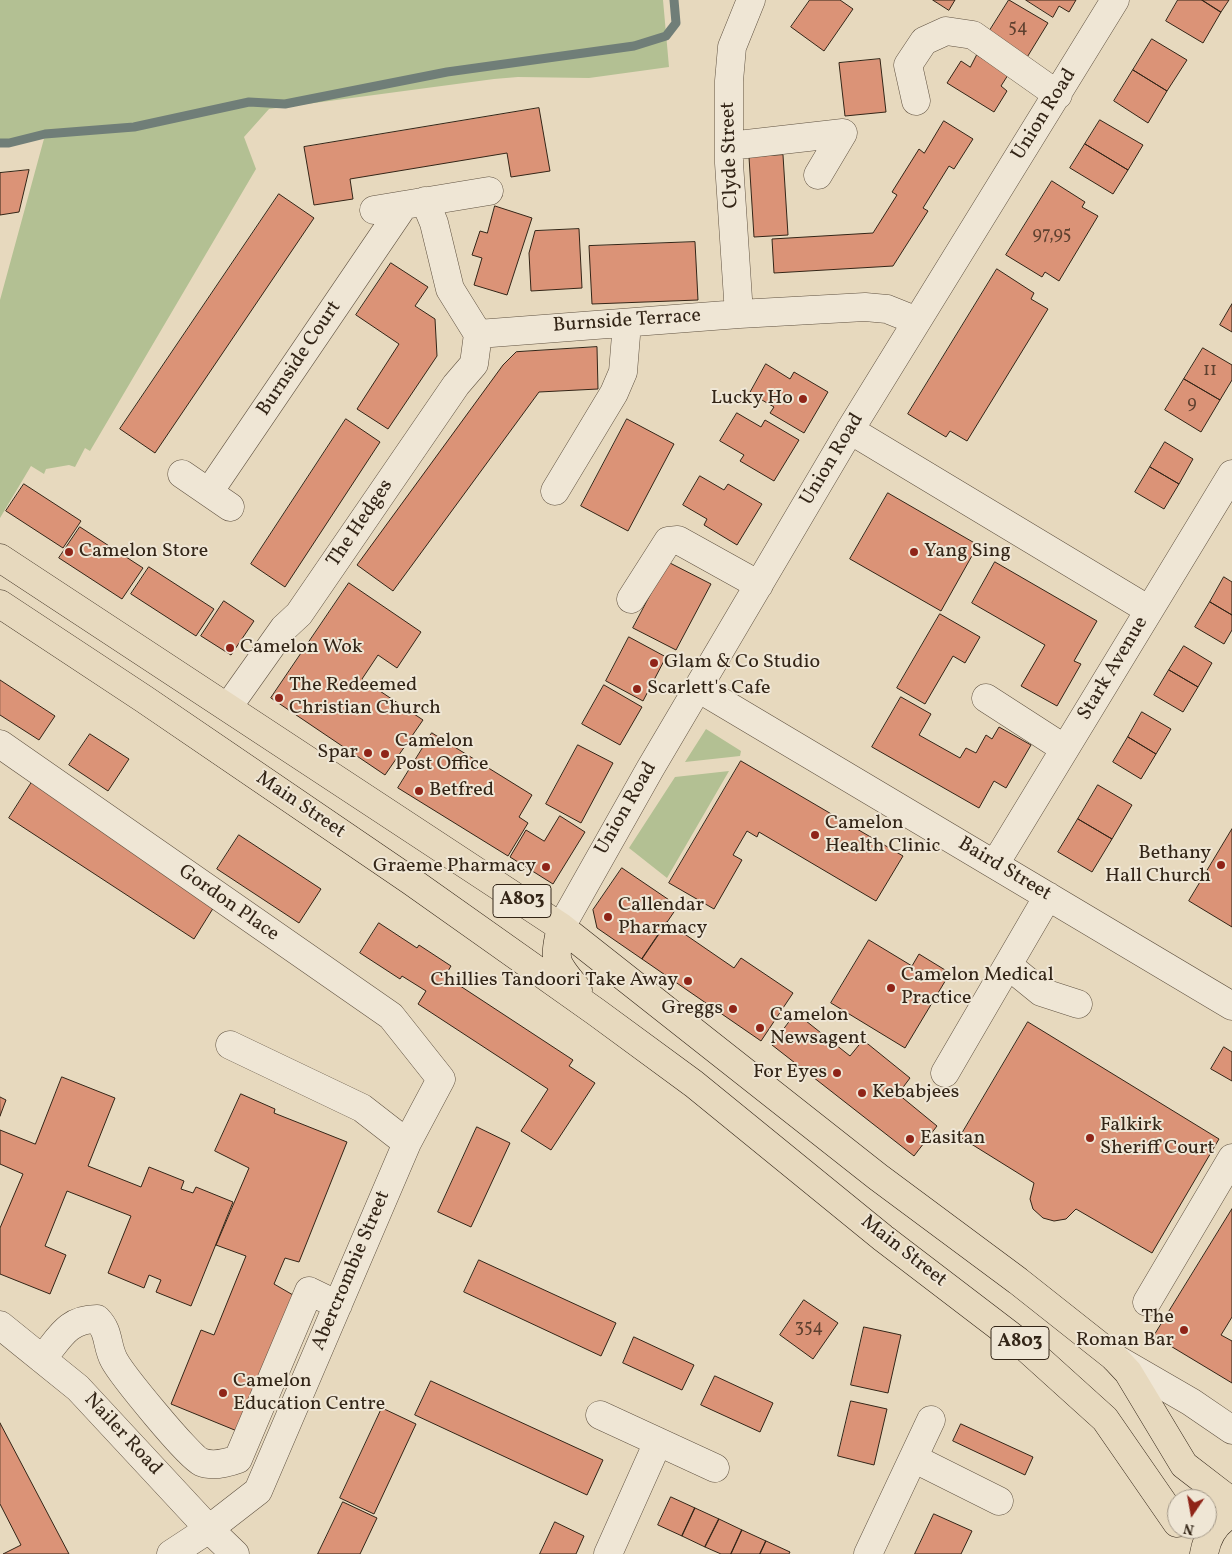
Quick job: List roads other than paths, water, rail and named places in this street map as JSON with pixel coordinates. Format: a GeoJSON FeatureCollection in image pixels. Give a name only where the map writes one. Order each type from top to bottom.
{"type":"FeatureCollection","features":[{"type":"Feature","properties":{"kind":"main road","name":"A803"},"geometry":{"type":"LineString","coordinates":[[0,558],[560,926],[878,1177],[1018,1281],[1114,1357],[1128,1372],[1184,1465],[1232,1502]]}},
{"type":"Feature","properties":{"kind":"main road","name":"Main Street"},"geometry":{"type":"LineString","coordinates":[[0,604],[202,738],[596,1012],[694,1084],[883,1238],[1024,1345],[1105,1419],[1167,1509]]}},
{"type":"Feature","properties":{"kind":"main road","name":"Main Street"},"geometry":{"type":"LineString","coordinates":[[560,926],[556,947],[557,964],[596,1012]]}},
{"type":"Feature","properties":{"kind":"main road"},"geometry":{"type":"LineString","coordinates":[[1204,1553],[1208,1538],[1216,1525],[1232,1514]]}},
{"type":"Feature","properties":{"kind":"main road"},"geometry":{"type":"LineString","coordinates":[[1191,1539],[1204,1553]]}},
{"type":"Feature","properties":{"kind":"street","name":"Clyde Street"},"geometry":{"type":"LineString","coordinates":[[739,314],[729,146],[729,81],[732,47],[751,0]]}},
{"type":"Feature","properties":{"kind":"street","name":"Union Road"},"geometry":{"type":"LineString","coordinates":[[560,926],[850,430],[1115,0]]}},
{"type":"Feature","properties":{"kind":"street"},"geometry":{"type":"LineString","coordinates":[[916,101],[908,65],[924,41],[946,31],[973,35],[1058,95]]}},
{"type":"Feature","properties":{"kind":"street"},"geometry":{"type":"LineString","coordinates":[[729,146],[843,133],[818,175]]}},
{"type":"Feature","properties":{"kind":"street"},"geometry":{"type":"LineString","coordinates":[[399,211],[489,191]]}},
{"type":"Feature","properties":{"kind":"street"},"geometry":{"type":"LineString","coordinates":[[399,211],[434,223],[450,289],[478,334]]}},
{"type":"Feature","properties":{"kind":"street","name":"Burnside Court"},"geometry":{"type":"LineString","coordinates":[[182,474],[219,500],[399,211]]}},
{"type":"Feature","properties":{"kind":"street","name":"Burnside Terrace"},"geometry":{"type":"LineString","coordinates":[[478,334],[739,314],[866,307],[887,309],[917,321]]}},
{"type":"Feature","properties":{"kind":"street"},"geometry":{"type":"LineString","coordinates":[[555,491],[614,393],[623,372],[627,323]]}},
{"type":"Feature","properties":{"kind":"street","name":"The Hedges"},"geometry":{"type":"LineString","coordinates":[[228,707],[284,628],[299,614],[456,384],[474,364],[478,334]]}},
{"type":"Feature","properties":{"kind":"street"},"geometry":{"type":"LineString","coordinates":[[850,430],[1149,610]]}},
{"type":"Feature","properties":{"kind":"street","name":"Stark Avenue"},"geometry":{"type":"LineString","coordinates":[[995,864],[1232,474]]}},
{"type":"Feature","properties":{"kind":"street"},"geometry":{"type":"LineString","coordinates":[[631,599],[668,541],[678,540],[759,585]]}},
{"type":"Feature","properties":{"kind":"street","name":"Baird Street"},"geometry":{"type":"LineString","coordinates":[[698,688],[1232,1006]]}},
{"type":"Feature","properties":{"kind":"street"},"geometry":{"type":"LineString","coordinates":[[986,698],[1065,749]]}},
{"type":"Feature","properties":{"kind":"street","name":"Gordon Place"},"geometry":{"type":"LineString","coordinates":[[0,744],[391,1016],[441,1079]]}},
{"type":"Feature","properties":{"kind":"street"},"geometry":{"type":"LineString","coordinates":[[945,1073],[1048,896]]}},
{"type":"Feature","properties":{"kind":"street"},"geometry":{"type":"LineString","coordinates":[[1009,966],[1041,992],[1078,1004]]}},
{"type":"Feature","properties":{"kind":"street"},"geometry":{"type":"LineString","coordinates":[[230,1045],[362,1108],[407,1143]]}},
{"type":"Feature","properties":{"kind":"street","name":"Abercrombie Street"},"geometry":{"type":"LineString","coordinates":[[171,1554],[209,1529],[258,1491],[407,1143],[441,1079]]}},
{"type":"Feature","properties":{"kind":"street"},"geometry":{"type":"LineString","coordinates":[[1147,1302],[1229,1171]]}},
{"type":"Feature","properties":{"kind":"street"},"geometry":{"type":"LineString","coordinates":[[42,1358],[70,1325],[82,1319],[97,1320],[105,1328],[115,1362],[184,1449],[201,1462],[227,1463],[238,1459],[308,1291],[338,1305]]}},
{"type":"Feature","properties":{"kind":"street","name":"Nailer Road"},"geometry":{"type":"LineString","coordinates":[[0,1325],[78,1388],[209,1529],[236,1554]]}},
{"type":"Feature","properties":{"kind":"street"},"geometry":{"type":"LineString","coordinates":[[1114,1357],[1190,1402],[1232,1430]]}},
{"type":"Feature","properties":{"kind":"street"},"geometry":{"type":"LineString","coordinates":[[600,1415],[716,1468]]}},
{"type":"Feature","properties":{"kind":"street"},"geometry":{"type":"LineString","coordinates":[[868,1554],[931,1420]]}},
{"type":"Feature","properties":{"kind":"street"},"geometry":{"type":"LineString","coordinates":[[608,1554],[658,1442]]}},
{"type":"Feature","properties":{"kind":"street"},"geometry":{"type":"LineString","coordinates":[[913,1458],[999,1501]]}},
{"type":"Feature","properties":{"kind":"waterway"},"geometry":{"type":"LineString","coordinates":[[0,143],[9,143],[45,134],[134,127],[249,102],[285,104],[447,72],[634,46],[666,36],[676,23],[674,0]]}},
{"type":"Feature","properties":{"kind":"place","name":"Lucky Ho"},"geometry":{"type":"Point","coordinates":[803,399]}},
{"type":"Feature","properties":{"kind":"place","name":"Camelon Store"},"geometry":{"type":"Point","coordinates":[69,552]}},
{"type":"Feature","properties":{"kind":"place","name":"Yang Sing"},"geometry":{"type":"Point","coordinates":[914,552]}},
{"type":"Feature","properties":{"kind":"place","name":"Camelon Wok"},"geometry":{"type":"Point","coordinates":[230,648]}},
{"type":"Feature","properties":{"kind":"place","name":"Glam & Co Studio"},"geometry":{"type":"Point","coordinates":[654,663]}},
{"type":"Feature","properties":{"kind":"place","name":"Scarlett's Cafe"},"geometry":{"type":"Point","coordinates":[637,689]}},
{"type":"Feature","properties":{"kind":"place","name":"The Redeemed Christian Church"},"geometry":{"type":"Point","coordinates":[279,698]}},
{"type":"Feature","properties":{"kind":"place","name":"Spar"},"geometry":{"type":"Point","coordinates":[368,753]}},
{"type":"Feature","properties":{"kind":"place","name":"Camelon Post Office"},"geometry":{"type":"Point","coordinates":[385,754]}},
{"type":"Feature","properties":{"kind":"place","name":"Betfred"},"geometry":{"type":"Point","coordinates":[419,791]}},
{"type":"Feature","properties":{"kind":"place","name":"Camelon Health Clinic"},"geometry":{"type":"Point","coordinates":[815,835]}},
{"type":"Feature","properties":{"kind":"place","name":"Bethany Hall Church"},"geometry":{"type":"Point","coordinates":[1221,865]}},
{"type":"Feature","properties":{"kind":"place","name":"Graeme Pharmacy"},"geometry":{"type":"Point","coordinates":[546,867]}},
{"type":"Feature","properties":{"kind":"place","name":"Callendar Pharmacy"},"geometry":{"type":"Point","coordinates":[608,917]}},
{"type":"Feature","properties":{"kind":"place","name":"Chillies Tandoori Take Away"},"geometry":{"type":"Point","coordinates":[688,981]}},
{"type":"Feature","properties":{"kind":"place","name":"Camelon Medical Practice"},"geometry":{"type":"Point","coordinates":[891,988]}},
{"type":"Feature","properties":{"kind":"place","name":"Greggs"},"geometry":{"type":"Point","coordinates":[733,1009]}},
{"type":"Feature","properties":{"kind":"place","name":"Camelon Newsagent"},"geometry":{"type":"Point","coordinates":[760,1028]}},
{"type":"Feature","properties":{"kind":"place","name":"For Eyes"},"geometry":{"type":"Point","coordinates":[837,1073]}},
{"type":"Feature","properties":{"kind":"place","name":"Kebabjees"},"geometry":{"type":"Point","coordinates":[862,1093]}},
{"type":"Feature","properties":{"kind":"place","name":"Falkirk Sheriff Court"},"geometry":{"type":"Point","coordinates":[1090,1138]}},
{"type":"Feature","properties":{"kind":"place","name":"Easitan"},"geometry":{"type":"Point","coordinates":[910,1139]}},
{"type":"Feature","properties":{"kind":"place","name":"The Roman Bar"},"geometry":{"type":"Point","coordinates":[1184,1330]}},
{"type":"Feature","properties":{"kind":"place","name":"Camelon Education Centre"},"geometry":{"type":"Point","coordinates":[223,1393]}}]}
